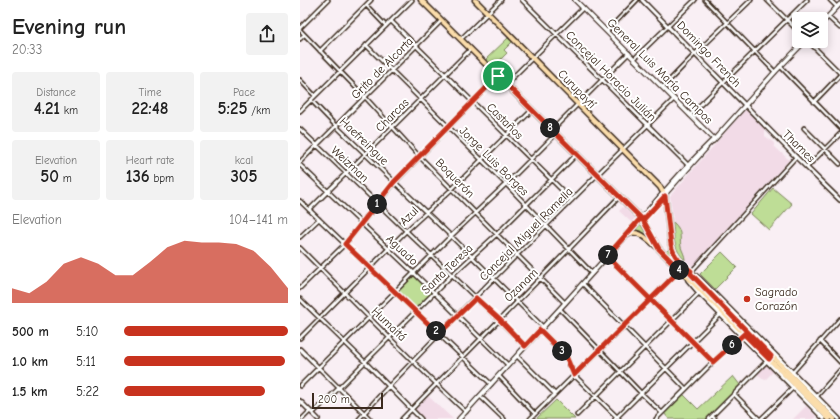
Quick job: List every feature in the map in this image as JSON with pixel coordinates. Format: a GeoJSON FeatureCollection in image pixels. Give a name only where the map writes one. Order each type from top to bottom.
{"type":"FeatureCollection","features":[{"type":"Feature","properties":{"kind":"main road"},"geometry":{"type":"LineString","coordinates":[[422,0],[642,219],[659,249]]}},
{"type":"Feature","properties":{"kind":"main road","name":"Curupaytí"},"geometry":{"type":"LineString","coordinates":[[475,0],[660,187],[664,194]]}},
{"type":"Feature","properties":{"kind":"main road","name":"General Luis María Campos"},"geometry":{"type":"LineString","coordinates":[[576,1],[714,139]]}},
{"type":"Feature","properties":{"kind":"main road"},"geometry":{"type":"LineString","coordinates":[[828,17],[838,6]]}},
{"type":"Feature","properties":{"kind":"main road"},"geometry":{"type":"LineString","coordinates":[[461,418],[780,66],[799,48]]}},
{"type":"Feature","properties":{"kind":"main road"},"geometry":{"type":"LineString","coordinates":[[714,139],[688,165],[664,194],[672,249],[682,265],[745,334],[765,344]]}},
{"type":"Feature","properties":{"kind":"main road"},"geometry":{"type":"LineString","coordinates":[[627,234],[634,232],[639,233],[659,249],[722,314],[770,357],[834,419]]}},
{"type":"Feature","properties":{"kind":"main road"},"geometry":{"type":"LineString","coordinates":[[770,357],[791,373],[794,387],[804,393],[822,417],[829,419]]}},
{"type":"Feature","properties":{"kind":"street"},"geometry":{"type":"LineString","coordinates":[[300,29],[328,0]]}},
{"type":"Feature","properties":{"kind":"street"},"geometry":{"type":"LineString","coordinates":[[320,51],[371,0]]}},
{"type":"Feature","properties":{"kind":"street"},"geometry":{"type":"LineString","coordinates":[[300,111],[412,0]]}},
{"type":"Feature","properties":{"kind":"street"},"geometry":{"type":"LineString","coordinates":[[461,39],[501,0]]}},
{"type":"Feature","properties":{"kind":"street","name":"Concejal Horacio Julián"},"geometry":{"type":"LineString","coordinates":[[522,0],[688,165]]}},
{"type":"Feature","properties":{"kind":"street"},"geometry":{"type":"LineString","coordinates":[[607,31],[637,0]]}},
{"type":"Feature","properties":{"kind":"street","name":"Domingo French"},"geometry":{"type":"LineString","coordinates":[[642,0],[745,105]]}},
{"type":"Feature","properties":{"kind":"street"},"geometry":{"type":"LineString","coordinates":[[634,59],[695,0]]}},
{"type":"Feature","properties":{"kind":"street"},"geometry":{"type":"LineString","coordinates":[[705,0],[775,72]]}},
{"type":"Feature","properties":{"kind":"street"},"geometry":{"type":"LineString","coordinates":[[663,87],[751,0]]}},
{"type":"Feature","properties":{"kind":"street"},"geometry":{"type":"LineString","coordinates":[[767,0],[792,25]]}},
{"type":"Feature","properties":{"kind":"street"},"geometry":{"type":"LineString","coordinates":[[690,115],[807,0]]}},
{"type":"Feature","properties":{"kind":"street"},"geometry":{"type":"LineString","coordinates":[[830,0],[838,6]]}},
{"type":"Feature","properties":{"kind":"street"},"geometry":{"type":"LineString","coordinates":[[366,5],[386,26]]}},
{"type":"Feature","properties":{"kind":"street"},"geometry":{"type":"LineString","coordinates":[[506,84],[583,8]]}},
{"type":"Feature","properties":{"kind":"street"},"geometry":{"type":"LineString","coordinates":[[828,17],[840,28]]}},
{"type":"Feature","properties":{"kind":"street","name":"Grito de Alcorta"},"geometry":{"type":"LineString","coordinates":[[300,164],[316,145],[442,20]]}},
{"type":"Feature","properties":{"kind":"street","name":"Castaños"},"geometry":{"type":"LineString","coordinates":[[391,21],[417,45],[472,102],[572,200]]}},
{"type":"Feature","properties":{"kind":"street","name":"Boquerón"},"geometry":{"type":"LineString","coordinates":[[300,29],[419,156],[565,303]]}},
{"type":"Feature","properties":{"kind":"street"},"geometry":{"type":"LineString","coordinates":[[300,39],[304,35]]}},
{"type":"Feature","properties":{"kind":"street","name":"Jorge Luis Borges"},"geometry":{"type":"LineString","coordinates":[[366,46],[506,184],[592,273]]}},
{"type":"Feature","properties":{"kind":"street"},"geometry":{"type":"LineString","coordinates":[[814,48],[840,74],[814,102]]}},
{"type":"Feature","properties":{"kind":"street","name":"Charcas"},"geometry":{"type":"LineString","coordinates":[[310,210],[471,49]]}},
{"type":"Feature","properties":{"kind":"street"},"geometry":{"type":"LineString","coordinates":[[300,386],[451,236],[506,184],[578,104],[629,53]]}},
{"type":"Feature","properties":{"kind":"street"},"geometry":{"type":"LineString","coordinates":[[780,66],[840,128]]}},
{"type":"Feature","properties":{"kind":"street"},"geometry":{"type":"LineString","coordinates":[[300,288],[345,244],[394,182],[498,76]]}},
{"type":"Feature","properties":{"kind":"street"},"geometry":{"type":"LineString","coordinates":[[300,80],[315,96]]}},
{"type":"Feature","properties":{"kind":"street","name":"Concejal Miguel Ramella"},"geometry":{"type":"LineString","coordinates":[[359,419],[439,334],[674,99]]}},
{"type":"Feature","properties":{"kind":"street","name":"Haefreingue"},"geometry":{"type":"LineString","coordinates":[[311,100],[336,126],[472,256],[517,302],[566,356],[574,375]]}},
{"type":"Feature","properties":{"kind":"street","name":"Thames"},"geometry":{"type":"LineString","coordinates":[[745,105],[840,200]]}},
{"type":"Feature","properties":{"kind":"street","name":"Azul"},"geometry":{"type":"LineString","coordinates":[[300,338],[406,231],[482,160],[506,134],[532,110]]}},
{"type":"Feature","properties":{"kind":"street"},"geometry":{"type":"LineString","coordinates":[[804,128],[840,164]]}},
{"type":"Feature","properties":{"kind":"street","name":"Weizman"},"geometry":{"type":"LineString","coordinates":[[300,129],[500,320],[525,346]]}},
{"type":"Feature","properties":{"kind":"street"},"geometry":{"type":"LineString","coordinates":[[807,167],[840,134]]}},
{"type":"Feature","properties":{"kind":"street","name":"Santa Teresa"},"geometry":{"type":"LineString","coordinates":[[302,419],[339,388],[452,275],[497,234],[576,154]]}},
{"type":"Feature","properties":{"kind":"street"},"geometry":{"type":"LineString","coordinates":[[796,157],[690,272],[765,344],[770,357],[794,387],[822,417]]}},
{"type":"Feature","properties":{"kind":"street","name":"Aguado"},"geometry":{"type":"LineString","coordinates":[[300,164],[508,365]]}},
{"type":"Feature","properties":{"kind":"street","name":"Ozanam"},"geometry":{"type":"LineString","coordinates":[[402,419],[619,196]]}},
{"type":"Feature","properties":{"kind":"street"},"geometry":{"type":"LineString","coordinates":[[300,201],[491,384]]}},
{"type":"Feature","properties":{"kind":"street"},"geometry":{"type":"LineString","coordinates":[[300,237],[319,219]]}},
{"type":"Feature","properties":{"kind":"street","name":"Humaitá"},"geometry":{"type":"LineString","coordinates":[[300,248],[344,294],[466,412]]}},
{"type":"Feature","properties":{"kind":"street"},"geometry":{"type":"LineString","coordinates":[[607,256],[713,362]]}},
{"type":"Feature","properties":{"kind":"street"},"geometry":{"type":"LineString","coordinates":[[530,419],[574,375],[624,326],[650,299],[680,270],[699,293],[722,314],[617,418],[574,375]]}},
{"type":"Feature","properties":{"kind":"street"},"geometry":{"type":"LineString","coordinates":[[583,284],[686,390]]}},
{"type":"Feature","properties":{"kind":"street"},"geometry":{"type":"LineString","coordinates":[[577,415],[699,293]]}},
{"type":"Feature","properties":{"kind":"street"},"geometry":{"type":"LineString","coordinates":[[300,299],[421,419]]}},
{"type":"Feature","properties":{"kind":"street"},"geometry":{"type":"LineString","coordinates":[[560,309],[620,372],[662,413]]}},
{"type":"Feature","properties":{"kind":"street"},"geometry":{"type":"LineString","coordinates":[[839,419],[817,396],[791,373],[840,319]]}},
{"type":"Feature","properties":{"kind":"street"},"geometry":{"type":"LineString","coordinates":[[656,419],[713,362],[745,334]]}},
{"type":"Feature","properties":{"kind":"street"},"geometry":{"type":"LineString","coordinates":[[820,341],[840,362]]}},
{"type":"Feature","properties":{"kind":"street"},"geometry":{"type":"LineString","coordinates":[[300,349],[370,419]]}},
{"type":"Feature","properties":{"kind":"street"},"geometry":{"type":"LineString","coordinates":[[517,356],[555,394]]}},
{"type":"Feature","properties":{"kind":"street"},"geometry":{"type":"LineString","coordinates":[[709,419],[770,357]]}},
{"type":"Feature","properties":{"kind":"street"},"geometry":{"type":"LineString","coordinates":[[817,396],[840,370]]}},
{"type":"Feature","properties":{"kind":"street"},"geometry":{"type":"LineString","coordinates":[[498,376],[535,414]]}},
{"type":"Feature","properties":{"kind":"street"},"geometry":{"type":"LineString","coordinates":[[734,394],[760,419],[794,387]]}},
{"type":"Feature","properties":{"kind":"street"},"geometry":{"type":"LineString","coordinates":[[480,396],[504,419]]}},
{"type":"Feature","properties":{"kind":"street"},"geometry":{"type":"LineString","coordinates":[[300,400],[318,419]]}},
{"type":"Feature","properties":{"kind":"street"},"geometry":{"type":"LineString","coordinates":[[712,416],[715,419]]}},
{"type":"Feature","properties":{"kind":"shaded area"},"geometry":{"type":"Polygon","coordinates":[[[745,110],[765,129],[765,136],[774,143],[774,146],[789,160],[693,266],[691,266],[676,248],[670,196],[745,110]]]}},
{"type":"Feature","properties":{"kind":"shaded area"},"geometry":{"type":"Polygon","coordinates":[[[624,206],[636,218],[632,223],[619,211],[624,206]]]}},
{"type":"Feature","properties":{"kind":"shaded area"},"geometry":{"type":"Polygon","coordinates":[[[766,365],[773,372],[765,380],[757,374],[766,365]]]}},
{"type":"Feature","properties":{"kind":"shaded area"},"geometry":{"type":"Polygon","coordinates":[[[428,396],[453,419],[424,419],[415,410],[428,396]]]}},
{"type":"Feature","properties":{"kind":"shaded area"},"geometry":{"type":"Polygon","coordinates":[[[806,406],[816,416],[814,419],[793,419],[806,406]]]}},
{"type":"Feature","properties":{"kind":"green space"},"geometry":{"type":"Polygon","coordinates":[[[508,38],[512,42],[504,50],[507,53],[494,67],[486,59],[508,38]]]}},
{"type":"Feature","properties":{"kind":"green space"},"geometry":{"type":"Polygon","coordinates":[[[773,188],[792,204],[769,230],[751,214],[773,188]]]}},
{"type":"Feature","properties":{"kind":"green space"},"geometry":{"type":"Polygon","coordinates":[[[673,222],[680,233],[681,247],[685,260],[678,252],[676,247],[673,222]]]}},
{"type":"Feature","properties":{"kind":"green space"},"geometry":{"type":"Polygon","coordinates":[[[642,224],[651,240],[636,230],[642,224]]]}},
{"type":"Feature","properties":{"kind":"green space"},"geometry":{"type":"Polygon","coordinates":[[[669,249],[676,262],[768,355],[666,252],[669,249]]]}},
{"type":"Feature","properties":{"kind":"green space"},"geometry":{"type":"Polygon","coordinates":[[[722,252],[737,267],[715,289],[700,274],[722,252]]]}},
{"type":"Feature","properties":{"kind":"green space"},"geometry":{"type":"Polygon","coordinates":[[[414,273],[434,293],[416,311],[395,292],[414,273]]]}},
{"type":"Feature","properties":{"kind":"green space"},"geometry":{"type":"Polygon","coordinates":[[[733,376],[740,385],[707,419],[669,419],[664,413],[683,394],[698,409],[733,376]]]}},
{"type":"Feature","properties":{"kind":"green space"},"geometry":{"type":"Polygon","coordinates":[[[556,400],[575,419],[536,419],[556,400]]]}},
{"type":"Feature","properties":{"kind":"place","name":"Sagrado Corazón"},"geometry":{"type":"Point","coordinates":[747,299]}},
{"type":"Feature","properties":{"kind":"route"},"geometry":{"type":"LineString","coordinates":[[498,76],[394,182],[345,244],[439,334],[476,298],[525,346],[540,330],[568,358],[574,375],[650,299],[680,270],[659,249],[643,220],[665,196],[673,252],[682,265],[691,271],[690,273],[771,356],[769,359],[744,334],[713,362],[693,342],[650,299],[607,256],[641,218],[498,76]]}}]}
